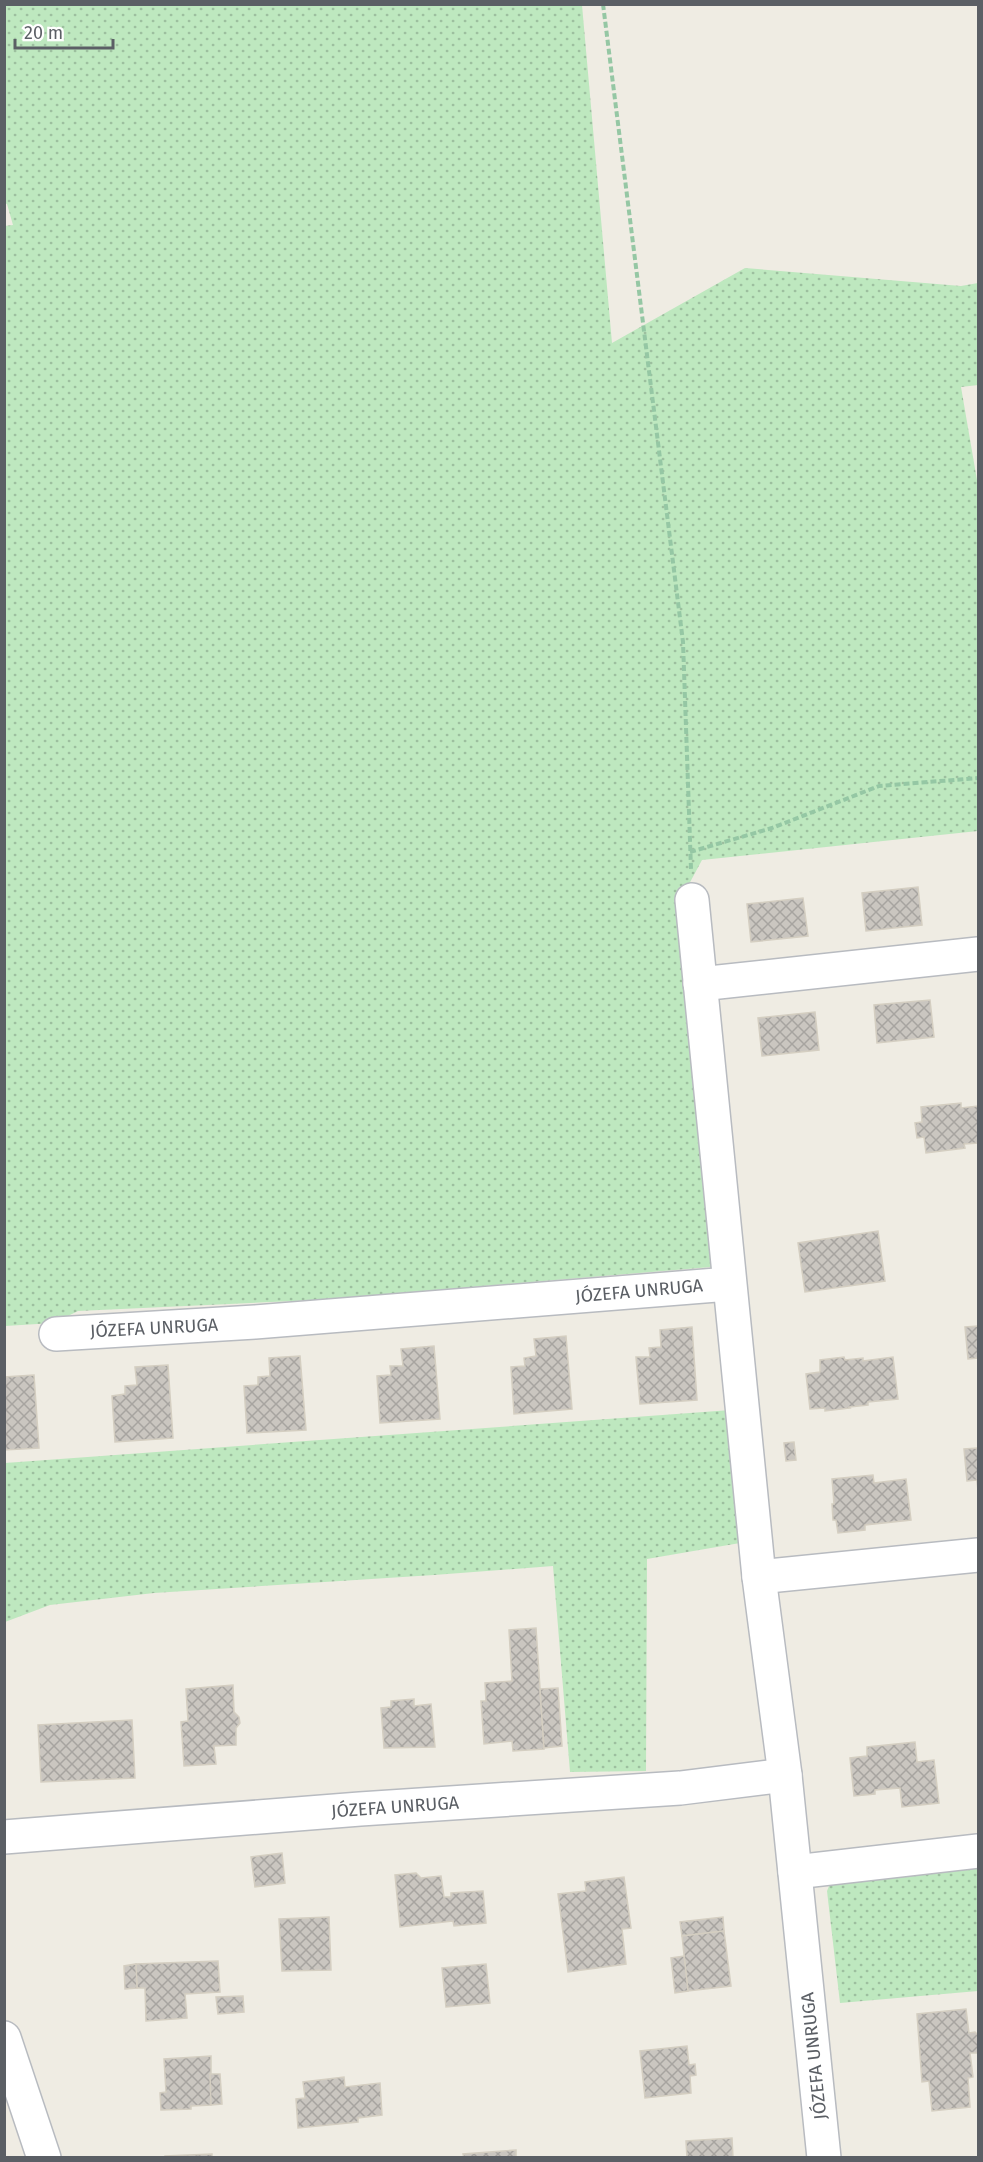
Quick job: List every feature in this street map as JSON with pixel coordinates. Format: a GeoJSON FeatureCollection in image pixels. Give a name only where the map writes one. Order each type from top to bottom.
{"type":"FeatureCollection","features":[{"type":"Feature","properties":{"kind":"street"},"geometry":{"type":"LineString","coordinates":[[692,900],[729,1284]]}},
{"type":"Feature","properties":{"kind":"street"},"geometry":{"type":"LineString","coordinates":[[700,984],[978,954]]}},
{"type":"Feature","properties":{"kind":"street","name":"JÓZEFA UNRUGA"},"geometry":{"type":"LineString","coordinates":[[56,1334],[255,1322],[729,1284],[759,1577],[785,1775],[824,2157]]}},
{"type":"Feature","properties":{"kind":"street"},"geometry":{"type":"LineString","coordinates":[[759,1577],[978,1556]]}},
{"type":"Feature","properties":{"kind":"street","name":"JÓZEFA UNRUGA"},"geometry":{"type":"LineString","coordinates":[[4,1836],[680,1788],[785,1775]]}},
{"type":"Feature","properties":{"kind":"street"},"geometry":{"type":"LineString","coordinates":[[795,1872],[978,1851]]}},
{"type":"Feature","properties":{"kind":"street"},"geometry":{"type":"LineString","coordinates":[[4,2038],[44,2157]]}},
{"type":"Feature","properties":{"kind":"path"},"geometry":{"type":"LineString","coordinates":[[603,4],[683,642],[692,900]]}},
{"type":"Feature","properties":{"kind":"path"},"geometry":{"type":"LineString","coordinates":[[690,852],[772,828],[879,786],[978,777]]}},
{"type":"Feature","properties":{"kind":"green space"},"geometry":{"type":"Polygon","coordinates":[[[5,5],[582,5],[612,343],[745,268],[961,286],[978,283],[978,385],[961,387],[978,486],[978,831],[702,860],[681,899],[706,1160],[711,1267],[316,1300],[78,1311],[54,1323],[5,1326],[4,226],[13,225],[7,204],[4,203],[5,5]]]}},
{"type":"Feature","properties":{"kind":"green space"},"geometry":{"type":"Polygon","coordinates":[[[731,1410],[740,1543],[647,1559],[646,1771],[570,1772],[553,1566],[154,1593],[50,1605],[5,1622],[5,1463],[731,1410]]]}},
{"type":"Feature","properties":{"kind":"green space"},"geometry":{"type":"Polygon","coordinates":[[[978,1856],[978,1991],[840,2003],[827,1891],[836,1869],[978,1856]]]}},
{"type":"Feature","properties":{"kind":"building"},"geometry":{"type":"Polygon","coordinates":[[[918,887],[922,925],[866,931],[862,893],[918,887]]]}},
{"type":"Feature","properties":{"kind":"building"},"geometry":{"type":"Polygon","coordinates":[[[803,898],[808,936],[751,942],[747,904],[803,898]]]}},
{"type":"Feature","properties":{"kind":"building"},"geometry":{"type":"Polygon","coordinates":[[[930,1000],[934,1037],[877,1043],[874,1005],[930,1000]]]}},
{"type":"Feature","properties":{"kind":"building"},"geometry":{"type":"Polygon","coordinates":[[[815,1012],[819,1050],[762,1056],[758,1018],[815,1012]]]}},
{"type":"Feature","properties":{"kind":"building"},"geometry":{"type":"Polygon","coordinates":[[[961,1103],[961,1108],[978,1106],[978,1143],[964,1144],[965,1148],[926,1153],[924,1137],[917,1138],[915,1123],[922,1122],[921,1107],[961,1103]]]}},
{"type":"Feature","properties":{"kind":"building"},"geometry":{"type":"Polygon","coordinates":[[[878,1231],[885,1281],[805,1292],[798,1243],[878,1231]]]}},
{"type":"Feature","properties":{"kind":"building"},"geometry":{"type":"Polygon","coordinates":[[[978,1326],[978,1358],[968,1359],[965,1327],[978,1326]]]}},
{"type":"Feature","properties":{"kind":"building"},"geometry":{"type":"Polygon","coordinates":[[[692,1327],[697,1400],[640,1404],[636,1357],[650,1357],[649,1348],[661,1347],[660,1330],[692,1327]]]}},
{"type":"Feature","properties":{"kind":"building"},"geometry":{"type":"Polygon","coordinates":[[[566,1336],[572,1409],[514,1414],[511,1367],[525,1366],[524,1358],[536,1356],[534,1339],[566,1336]]]}},
{"type":"Feature","properties":{"kind":"building"},"geometry":{"type":"Polygon","coordinates":[[[434,1346],[440,1419],[380,1423],[377,1376],[391,1375],[390,1366],[403,1366],[401,1349],[434,1346]]]}},
{"type":"Feature","properties":{"kind":"building"},"geometry":{"type":"Polygon","coordinates":[[[300,1356],[306,1430],[247,1433],[244,1386],[258,1385],[258,1377],[270,1376],[269,1358],[300,1356]]]}},
{"type":"Feature","properties":{"kind":"building"},"geometry":{"type":"Polygon","coordinates":[[[844,1357],[845,1360],[863,1358],[863,1361],[893,1357],[898,1399],[868,1402],[868,1405],[825,1411],[825,1408],[810,1409],[806,1374],[820,1372],[820,1360],[844,1357]]]}},
{"type":"Feature","properties":{"kind":"building"},"geometry":{"type":"Polygon","coordinates":[[[168,1365],[173,1438],[115,1442],[112,1396],[125,1394],[125,1386],[137,1385],[135,1367],[168,1365]]]}},
{"type":"Feature","properties":{"kind":"building"},"geometry":{"type":"Polygon","coordinates":[[[34,1375],[39,1448],[4,1450],[4,1377],[34,1375]]]}},
{"type":"Feature","properties":{"kind":"building"},"geometry":{"type":"Polygon","coordinates":[[[794,1442],[796,1460],[786,1461],[784,1443],[794,1442]]]}},
{"type":"Feature","properties":{"kind":"building"},"geometry":{"type":"Polygon","coordinates":[[[978,1448],[978,1491],[977,1480],[967,1481],[964,1449],[978,1448]]]}},
{"type":"Feature","properties":{"kind":"building"},"geometry":{"type":"Polygon","coordinates":[[[873,1475],[874,1483],[906,1479],[911,1520],[865,1525],[865,1530],[838,1533],[836,1520],[833,1520],[832,1479],[873,1475]]]}},
{"type":"Feature","properties":{"kind":"building"},"geometry":{"type":"Polygon","coordinates":[[[536,1628],[544,1749],[513,1751],[512,1741],[484,1744],[481,1701],[486,1701],[485,1683],[512,1681],[509,1630],[536,1628]]]}},
{"type":"Feature","properties":{"kind":"building"},"geometry":{"type":"Polygon","coordinates":[[[233,1685],[234,1712],[239,1717],[240,1723],[236,1728],[236,1745],[214,1746],[216,1764],[184,1766],[181,1722],[188,1721],[186,1689],[233,1685]]]}},
{"type":"Feature","properties":{"kind":"building"},"geometry":{"type":"Polygon","coordinates":[[[558,1688],[562,1746],[544,1748],[540,1689],[558,1688]]]}},
{"type":"Feature","properties":{"kind":"building"},"geometry":{"type":"Polygon","coordinates":[[[414,1699],[414,1706],[431,1704],[435,1747],[384,1748],[381,1708],[391,1707],[391,1701],[414,1699]]]}},
{"type":"Feature","properties":{"kind":"building"},"geometry":{"type":"Polygon","coordinates":[[[132,1720],[135,1778],[41,1782],[38,1725],[132,1720]]]}},
{"type":"Feature","properties":{"kind":"building"},"geometry":{"type":"Polygon","coordinates":[[[915,1742],[917,1762],[934,1760],[939,1803],[902,1807],[900,1788],[875,1790],[875,1794],[854,1796],[850,1758],[867,1756],[867,1747],[915,1742]]]}},
{"type":"Feature","properties":{"kind":"building"},"geometry":{"type":"Polygon","coordinates":[[[282,1853],[285,1883],[255,1887],[251,1857],[282,1853]]]}},
{"type":"Feature","properties":{"kind":"building"},"geometry":{"type":"Polygon","coordinates":[[[416,1873],[421,1878],[441,1876],[444,1897],[451,1897],[451,1893],[483,1891],[486,1923],[454,1926],[453,1921],[400,1927],[395,1875],[416,1873]]]}},
{"type":"Feature","properties":{"kind":"building"},"geometry":{"type":"Polygon","coordinates":[[[624,1877],[631,1928],[622,1929],[626,1964],[568,1972],[558,1894],[586,1891],[585,1882],[624,1877]]]}},
{"type":"Feature","properties":{"kind":"building"},"geometry":{"type":"Polygon","coordinates":[[[329,1917],[331,1970],[282,1971],[279,1919],[329,1917]]]}},
{"type":"Feature","properties":{"kind":"building"},"geometry":{"type":"Polygon","coordinates":[[[723,1917],[724,1931],[682,1936],[680,1922],[723,1917]]]}},
{"type":"Feature","properties":{"kind":"building"},"geometry":{"type":"Polygon","coordinates":[[[724,1931],[731,1986],[688,1991],[682,1936],[724,1931]]]}},
{"type":"Feature","properties":{"kind":"building"},"geometry":{"type":"Polygon","coordinates":[[[684,1956],[688,1991],[675,1993],[671,1958],[684,1956]]]}},
{"type":"Feature","properties":{"kind":"building"},"geometry":{"type":"Polygon","coordinates":[[[218,1961],[220,1992],[185,1994],[187,2018],[146,2021],[145,1988],[137,1988],[136,1964],[218,1961]]]}},
{"type":"Feature","properties":{"kind":"building"},"geometry":{"type":"Polygon","coordinates":[[[136,1964],[137,1988],[125,1989],[124,1966],[136,1964]]]}},
{"type":"Feature","properties":{"kind":"building"},"geometry":{"type":"Polygon","coordinates":[[[486,1964],[490,2003],[446,2007],[442,1968],[486,1964]]]}},
{"type":"Feature","properties":{"kind":"building"},"geometry":{"type":"Polygon","coordinates":[[[243,1996],[244,2012],[218,2014],[216,1997],[243,1996]]]}},
{"type":"Feature","properties":{"kind":"building"},"geometry":{"type":"Polygon","coordinates":[[[966,2009],[969,2033],[975,2032],[978,2035],[978,2051],[970,2053],[973,2077],[968,2078],[970,2107],[932,2111],[929,2081],[922,2082],[917,2014],[966,2009]]]}},
{"type":"Feature","properties":{"kind":"building"},"geometry":{"type":"Polygon","coordinates":[[[687,2046],[689,2065],[695,2064],[696,2075],[690,2076],[691,2093],[645,2098],[640,2051],[687,2046]]]}},
{"type":"Feature","properties":{"kind":"building"},"geometry":{"type":"Polygon","coordinates":[[[211,2056],[211,2105],[191,2106],[191,2109],[161,2110],[160,2093],[166,2092],[164,2059],[211,2056]]]}},
{"type":"Feature","properties":{"kind":"building"},"geometry":{"type":"Polygon","coordinates":[[[210,2074],[220,2074],[222,2104],[211,2105],[210,2074]]]}},
{"type":"Feature","properties":{"kind":"building"},"geometry":{"type":"Polygon","coordinates":[[[344,2077],[345,2087],[380,2083],[382,2115],[358,2118],[358,2122],[298,2128],[296,2099],[305,2098],[303,2082],[344,2077]]]}},
{"type":"Feature","properties":{"kind":"building"},"geometry":{"type":"Polygon","coordinates":[[[732,2138],[733,2158],[687,2158],[686,2141],[732,2138]]]}},
{"type":"Feature","properties":{"kind":"building"},"geometry":{"type":"Polygon","coordinates":[[[516,2150],[516,2158],[464,2158],[463,2154],[516,2150]]]}},
{"type":"Feature","properties":{"kind":"building"},"geometry":{"type":"Polygon","coordinates":[[[212,2154],[212,2158],[165,2158],[165,2156],[212,2154]]]}}]}
